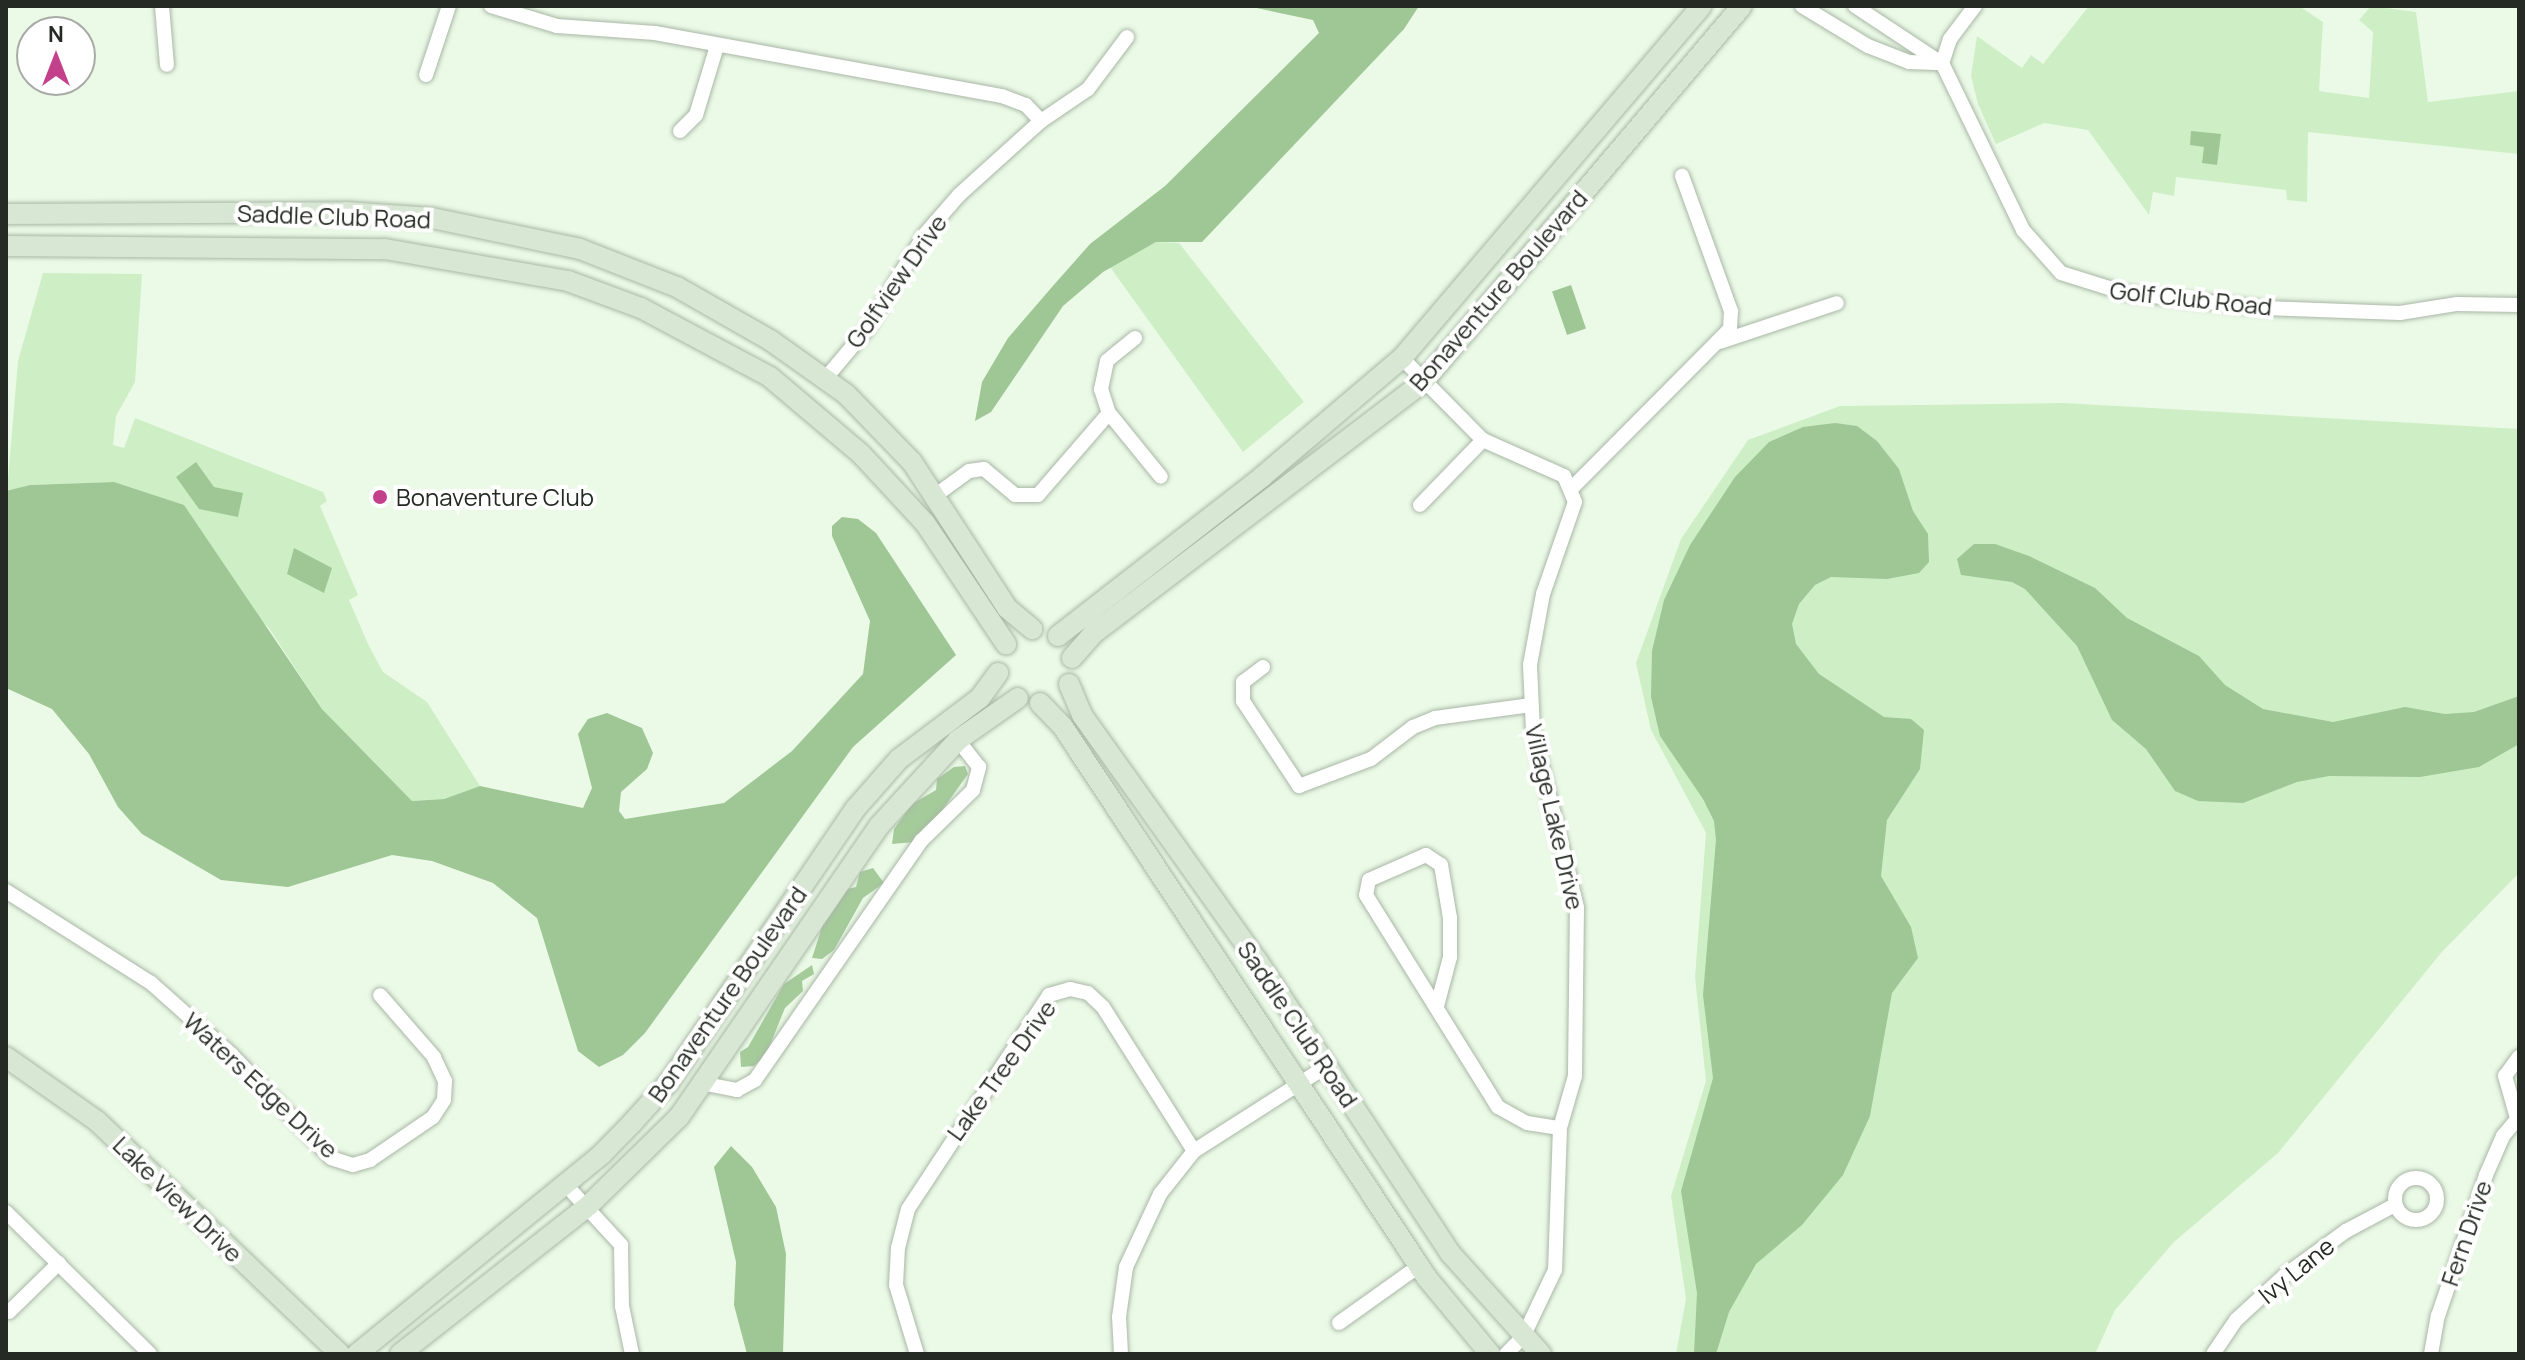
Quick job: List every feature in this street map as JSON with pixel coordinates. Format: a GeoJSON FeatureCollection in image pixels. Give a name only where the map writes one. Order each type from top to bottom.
{"type":"FeatureCollection","features":[{"type":"Feature","properties":{"kind":"street"},"geometry":{"type":"LineString","coordinates":[[162,6],[167,65]]}},
{"type":"Feature","properties":{"kind":"street"},"geometry":{"type":"LineString","coordinates":[[426,75],[449,6]]}},
{"type":"Feature","properties":{"kind":"street"},"geometry":{"type":"LineString","coordinates":[[491,6],[557,26],[655,33],[1002,96],[1026,105],[1041,121]]}},
{"type":"Feature","properties":{"kind":"street","name":"Bonaventure Boulevard"},"geometry":{"type":"LineString","coordinates":[[1058,636],[1262,477],[1402,358],[1702,6]]}},
{"type":"Feature","properties":{"kind":"street","name":"Bonaventure Boulevard"},"geometry":{"type":"LineString","coordinates":[[1072,658],[1094,633],[1423,382],[1742,6]]}},
{"type":"Feature","properties":{"kind":"street"},"geometry":{"type":"LineString","coordinates":[[1802,6],[1868,46],[1909,62],[1942,63]]}},
{"type":"Feature","properties":{"kind":"street"},"geometry":{"type":"LineString","coordinates":[[1855,6],[1942,63]]}},
{"type":"Feature","properties":{"kind":"street"},"geometry":{"type":"LineString","coordinates":[[1942,63],[1950,39],[1975,6]]}},
{"type":"Feature","properties":{"kind":"street"},"geometry":{"type":"LineString","coordinates":[[1868,46],[1881,25]]}},
{"type":"Feature","properties":{"kind":"street","name":"Golfview Drive"},"geometry":{"type":"LineString","coordinates":[[825,379],[867,329],[925,234],[959,195],[1041,121],[1088,89],[1127,37]]}},
{"type":"Feature","properties":{"kind":"street"},"geometry":{"type":"LineString","coordinates":[[680,131],[696,115],[717,46]]}},
{"type":"Feature","properties":{"kind":"street","name":"Golf Club Road"},"geometry":{"type":"LineString","coordinates":[[1942,63],[2023,230],[2041,255],[2074,279],[2125,293],[2264,308],[2400,313],[2457,304],[2519,305]]}},
{"type":"Feature","properties":{"kind":"street"},"geometry":{"type":"LineString","coordinates":[[1402,358],[1483,440],[1555,470],[1572,488],[1730,329],[1731,311],[1682,176]]}},
{"type":"Feature","properties":{"kind":"street","name":"Saddle Club Road"},"geometry":{"type":"LineString","coordinates":[[6,214],[346,212],[471,224],[580,249],[677,287],[770,340],[825,379],[912,462],[1007,608],[1032,629]]}},
{"type":"Feature","properties":{"kind":"street","name":"Saddle Club Road"},"geometry":{"type":"LineString","coordinates":[[6,246],[363,248],[502,266],[568,281],[641,308],[719,346],[809,409],[861,454],[925,523],[1006,644]]}},
{"type":"Feature","properties":{"kind":"street"},"geometry":{"type":"LineString","coordinates":[[1720,342],[1837,303]]}},
{"type":"Feature","properties":{"kind":"street"},"geometry":{"type":"LineString","coordinates":[[1135,338],[1104,367],[1101,389],[1109,413],[1161,477]]}},
{"type":"Feature","properties":{"kind":"street"},"geometry":{"type":"LineString","coordinates":[[809,409],[825,379]]}},
{"type":"Feature","properties":{"kind":"street"},"geometry":{"type":"LineString","coordinates":[[936,495],[966,473],[984,469],[1015,495],[1038,495],[1109,413]]}},
{"type":"Feature","properties":{"kind":"street"},"geometry":{"type":"LineString","coordinates":[[1420,505],[1483,440]]}},
{"type":"Feature","properties":{"kind":"street","name":"Village Lake Drive"},"geometry":{"type":"LineString","coordinates":[[1506,1354],[1523,1337],[1555,1270],[1560,1128],[1575,1076],[1580,940],[1573,886],[1531,705],[1535,627],[1552,564],[1574,517],[1572,488]]}},
{"type":"Feature","properties":{"kind":"street"},"geometry":{"type":"LineString","coordinates":[[1032,629],[1058,636],[1072,658],[1069,684],[1040,703],[1018,698],[998,673],[1006,644],[1032,629]]}},
{"type":"Feature","properties":{"kind":"street"},"geometry":{"type":"LineString","coordinates":[[1263,667],[1243,682],[1243,701],[1299,786],[1371,759],[1413,727],[1435,718],[1531,705]]}},
{"type":"Feature","properties":{"kind":"street","name":"Bonaventure Boulevard"},"geometry":{"type":"LineString","coordinates":[[357,1354],[602,1154],[669,1082],[856,808],[899,759],[980,698],[998,673]]}},
{"type":"Feature","properties":{"kind":"street","name":"Saddle Club Road"},"geometry":{"type":"LineString","coordinates":[[1069,684],[1082,715],[1327,1066],[1450,1253],[1541,1354]]}},
{"type":"Feature","properties":{"kind":"street","name":"Bonaventure Boulevard"},"geometry":{"type":"LineString","coordinates":[[400,1354],[588,1206],[632,1167],[706,1084],[879,826],[958,740],[1018,698]]}},
{"type":"Feature","properties":{"kind":"street","name":"Saddle Club Road"},"geometry":{"type":"LineString","coordinates":[[1040,703],[1063,727],[1419,1266],[1490,1354]]}},
{"type":"Feature","properties":{"kind":"street"},"geometry":{"type":"LineString","coordinates":[[706,1084],[737,1090],[755,1080],[921,841],[973,790],[979,767],[958,740]]}},
{"type":"Feature","properties":{"kind":"street"},"geometry":{"type":"LineString","coordinates":[[1437,1006],[1450,957],[1450,918],[1441,865],[1426,855],[1369,880],[1364,887],[1498,1107],[1527,1123],[1560,1128]]}},
{"type":"Feature","properties":{"kind":"street","name":"Waters Edge Drive"},"geometry":{"type":"LineString","coordinates":[[7,895],[151,983],[231,1054],[331,1158],[353,1165],[370,1160],[433,1117],[444,1100],[445,1081],[434,1057],[380,995]]}},
{"type":"Feature","properties":{"kind":"street","name":"Lake Tree Drive"},"geometry":{"type":"LineString","coordinates":[[917,1354],[896,1285],[898,1248],[908,1209],[1049,995],[1079,991],[1103,1007],[1194,1151]]}},
{"type":"Feature","properties":{"kind":"street","name":"Lake View Drive"},"geometry":{"type":"LineString","coordinates":[[6,1057],[97,1121],[340,1354]]}},
{"type":"Feature","properties":{"kind":"street","name":"Fern Drive"},"geometry":{"type":"LineString","coordinates":[[2431,1354],[2438,1316],[2486,1175],[2518,1118],[2505,1076],[2519,1057]]}},
{"type":"Feature","properties":{"kind":"street"},"geometry":{"type":"LineString","coordinates":[[1121,1354],[1119,1317],[1126,1267],[1160,1194],[1194,1151],[1327,1066]]}},
{"type":"Feature","properties":{"kind":"street"},"geometry":{"type":"LineString","coordinates":[[565,1184],[588,1206],[623,1252],[622,1306],[632,1354]]}},
{"type":"Feature","properties":{"kind":"street","name":"Ivy Lane"},"geometry":{"type":"LineString","coordinates":[[2213,1354],[2236,1320],[2284,1276],[2346,1231],[2395,1205]]}},
{"type":"Feature","properties":{"kind":"street"},"geometry":{"type":"LineString","coordinates":[[6,1212],[150,1354]]}},
{"type":"Feature","properties":{"kind":"street"},"geometry":{"type":"LineString","coordinates":[[9,1312],[59,1263]]}},
{"type":"Feature","properties":{"kind":"street"},"geometry":{"type":"LineString","coordinates":[[1339,1323],[1419,1266]]}},
{"type":"Feature","properties":{"kind":"shaded area"},"geometry":{"type":"Polygon","coordinates":[[[1247,6],[1419,6],[1404,29],[1202,242],[1156,242],[1103,272],[1063,306],[991,412],[975,421],[982,382],[1008,338],[1090,244],[1165,186],[1319,33],[1313,20],[1247,6]]]}},
{"type":"Feature","properties":{"kind":"shaded area"},"geometry":{"type":"Polygon","coordinates":[[[2089,6],[2299,6],[2323,22],[2319,91],[2369,98],[2373,32],[2359,20],[2371,6],[2416,12],[2428,102],[2519,91],[2519,154],[2308,132],[2307,202],[2287,200],[2286,190],[2176,177],[2174,196],[2153,192],[2149,215],[2088,130],[2044,123],[1996,144],[1978,104],[1971,76],[1977,36],[2022,68],[2031,55],[2043,64],[2089,6]]]}},
{"type":"Feature","properties":{"kind":"shaded area"},"geometry":{"type":"Polygon","coordinates":[[[2191,131],[2221,134],[2217,165],[2202,163],[2204,147],[2190,145],[2191,131]]]}},
{"type":"Feature","properties":{"kind":"shaded area"},"geometry":{"type":"Polygon","coordinates":[[[1156,242],[1179,243],[1304,402],[1243,452],[1110,267],[1156,242]]]}},
{"type":"Feature","properties":{"kind":"shaded area"},"geometry":{"type":"Polygon","coordinates":[[[43,273],[142,274],[135,382],[116,416],[113,445],[124,448],[135,418],[323,492],[327,501],[320,506],[358,595],[349,600],[368,644],[383,672],[427,702],[480,786],[444,799],[412,801],[322,709],[269,628],[114,482],[30,485],[7,491],[18,361],[43,273]]]}},
{"type":"Feature","properties":{"kind":"shaded area"},"geometry":{"type":"Polygon","coordinates":[[[1571,285],[1586,328],[1567,335],[1552,292],[1571,285]]]}},
{"type":"Feature","properties":{"kind":"shaded area"},"geometry":{"type":"Polygon","coordinates":[[[2064,403],[2519,429],[2519,873],[2441,953],[2278,1153],[2174,1242],[2115,1310],[2095,1354],[1676,1354],[1686,1299],[1671,1196],[1706,1081],[1695,977],[1706,833],[1651,730],[1636,663],[1681,539],[1748,440],[1840,406],[2064,403]]]}},
{"type":"Feature","properties":{"kind":"shaded area"},"geometry":{"type":"Polygon","coordinates":[[[1835,423],[1857,426],[1877,441],[1899,469],[1913,511],[1928,534],[1929,562],[1919,573],[1887,579],[1831,577],[1815,585],[1799,604],[1792,624],[1796,644],[1819,674],[1884,717],[1911,719],[1924,730],[1920,769],[1887,820],[1881,876],[1911,927],[1918,958],[1892,993],[1870,1116],[1843,1175],[1802,1225],[1756,1264],[1729,1312],[1716,1354],[1694,1354],[1697,1293],[1681,1191],[1713,1078],[1703,995],[1716,840],[1714,821],[1703,799],[1660,736],[1651,697],[1652,651],[1664,600],[1690,545],[1735,477],[1769,442],[1803,427],[1835,423]]]}},
{"type":"Feature","properties":{"kind":"shaded area"},"geometry":{"type":"Polygon","coordinates":[[[196,462],[214,487],[243,493],[238,517],[199,509],[176,477],[196,462]]]}},
{"type":"Feature","properties":{"kind":"shaded area"},"geometry":{"type":"Polygon","coordinates":[[[114,482],[184,505],[322,709],[412,801],[444,799],[480,786],[583,808],[592,788],[578,734],[588,719],[607,713],[642,728],[653,753],[647,769],[621,792],[619,811],[625,819],[724,803],[792,751],[863,674],[870,621],[832,536],[832,526],[842,517],[858,519],[876,533],[956,655],[853,747],[645,1033],[623,1055],[599,1067],[578,1051],[537,918],[493,883],[432,861],[392,855],[288,887],[221,880],[142,834],[118,807],[89,754],[52,709],[6,688],[6,491],[30,485],[114,482]]]}},
{"type":"Feature","properties":{"kind":"shaded area"},"geometry":{"type":"Polygon","coordinates":[[[1974,544],[1995,544],[2029,556],[2095,588],[2127,618],[2199,656],[2225,685],[2263,709],[2333,722],[2405,707],[2445,714],[2474,712],[2519,696],[2519,744],[2479,767],[2420,777],[2329,776],[2297,782],[2243,803],[2198,801],[2175,791],[2146,749],[2112,720],[2077,646],[2025,589],[2012,582],[1961,575],[1957,559],[1974,544]]]}},
{"type":"Feature","properties":{"kind":"shaded area"},"geometry":{"type":"Polygon","coordinates":[[[294,548],[332,568],[324,593],[287,574],[294,548]]]}},
{"type":"Feature","properties":{"kind":"shaded area"},"geometry":{"type":"Polygon","coordinates":[[[965,766],[968,774],[915,842],[892,844],[894,829],[912,804],[936,790],[937,779],[954,767],[965,766]]]}},
{"type":"Feature","properties":{"kind":"shaded area"},"geometry":{"type":"Polygon","coordinates":[[[873,868],[884,883],[863,898],[834,950],[822,959],[812,958],[823,924],[843,890],[856,887],[860,872],[873,868]]]}},
{"type":"Feature","properties":{"kind":"shaded area"},"geometry":{"type":"Polygon","coordinates":[[[812,965],[814,974],[802,981],[803,991],[785,1008],[766,1055],[754,1066],[741,1067],[740,1052],[748,1047],[784,984],[812,965]]]}},
{"type":"Feature","properties":{"kind":"shaded area"},"geometry":{"type":"Polygon","coordinates":[[[731,1146],[752,1167],[776,1207],[786,1254],[783,1354],[747,1354],[734,1305],[736,1262],[714,1167],[731,1146]]]}},
{"type":"Feature","properties":{"kind":"place","name":"Bonaventure Club"},"geometry":{"type":"Point","coordinates":[380,497]}}]}
